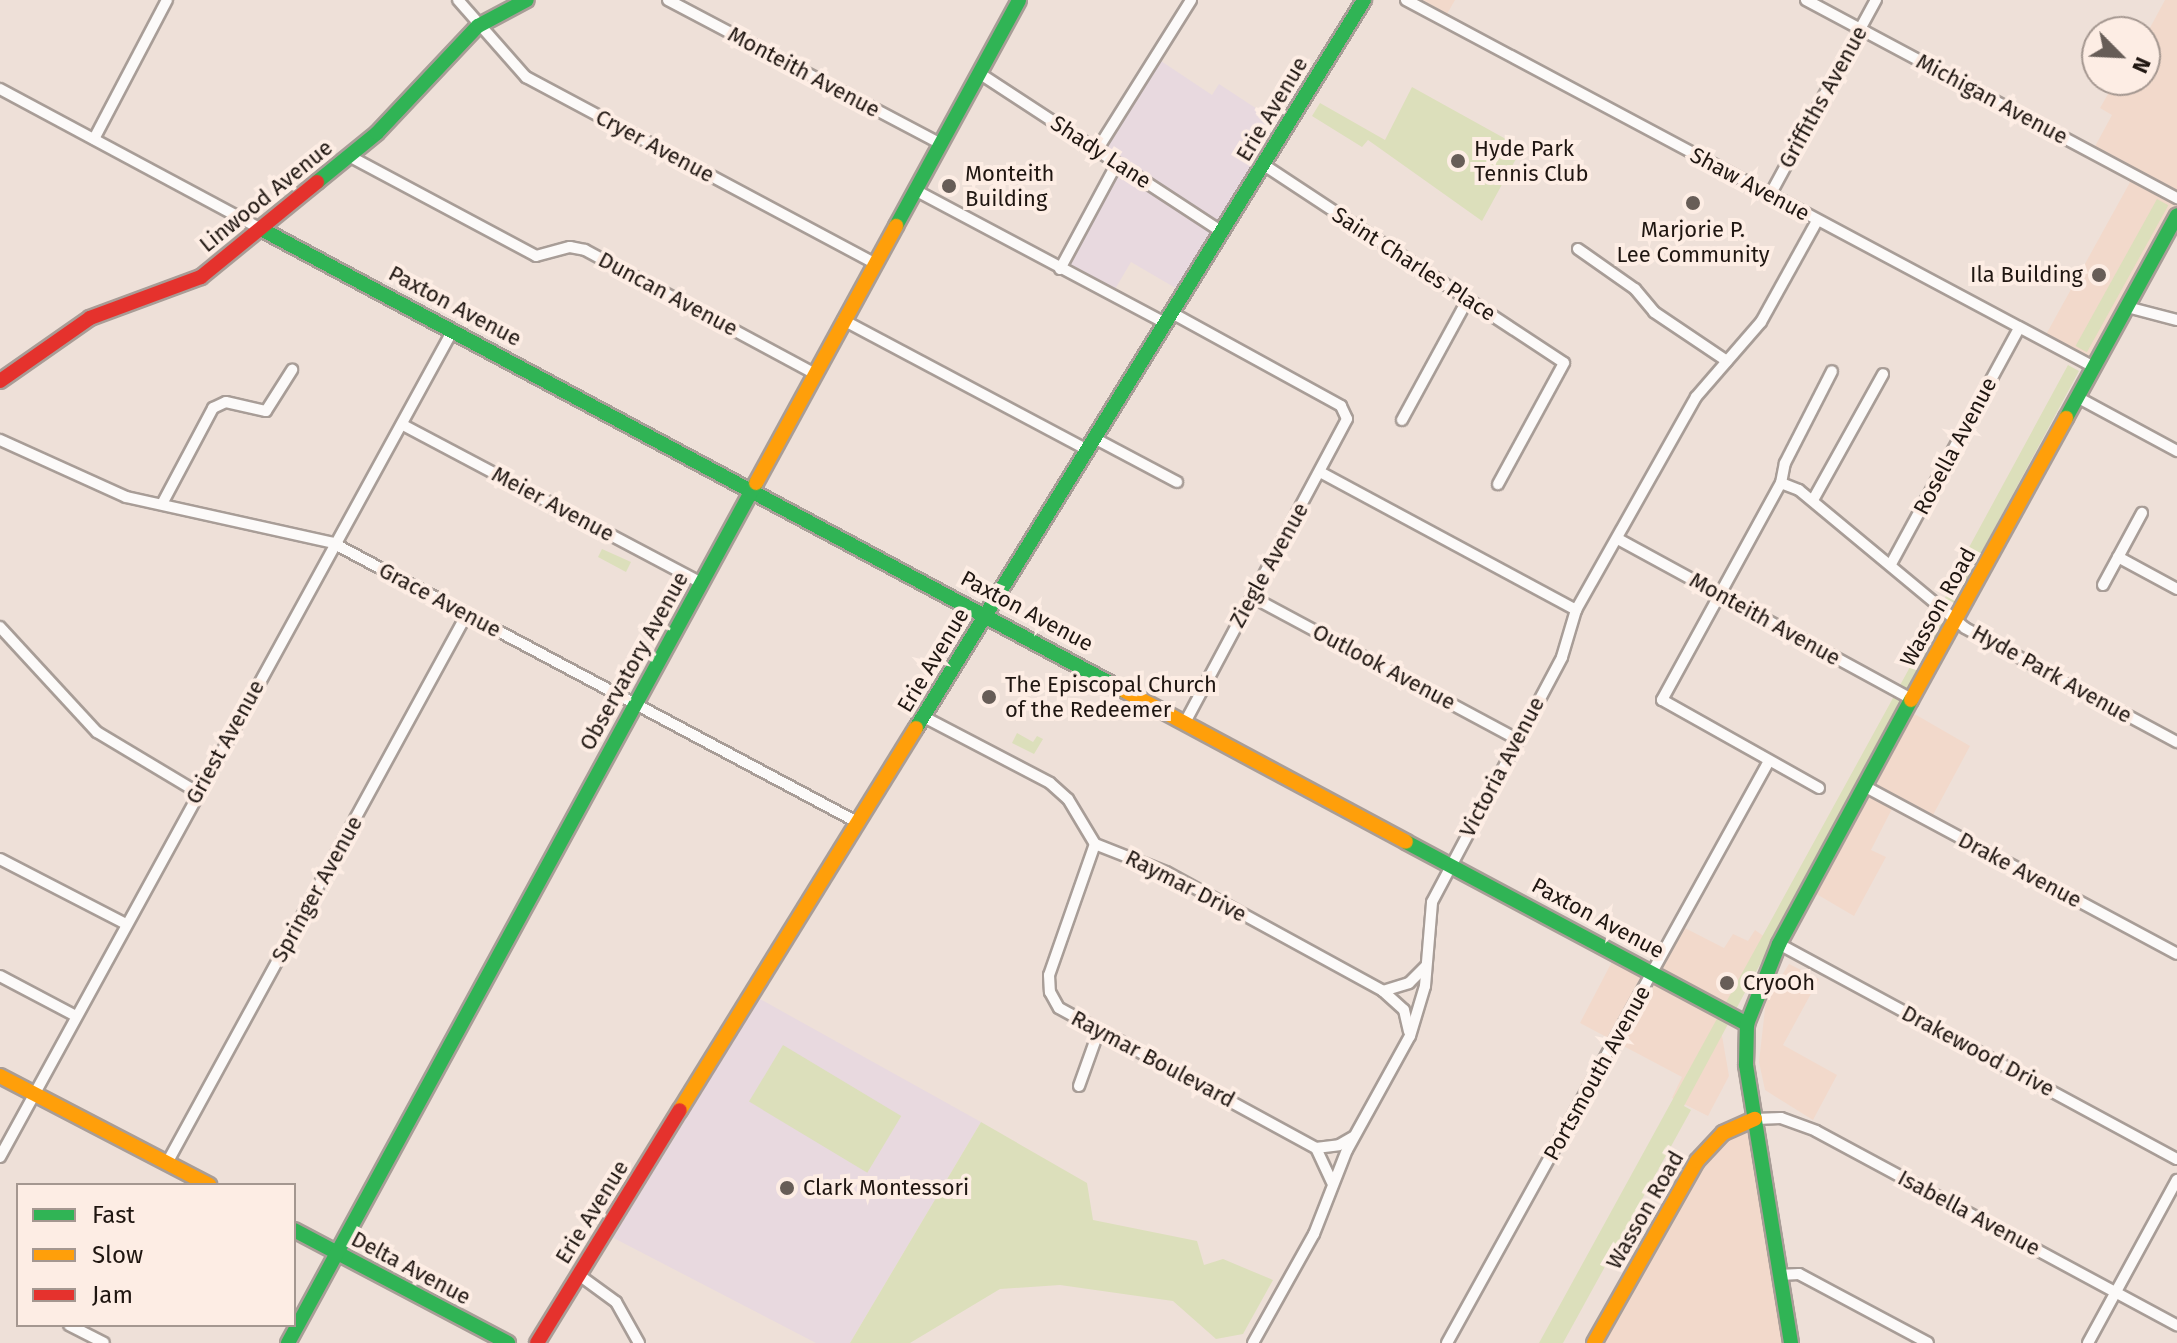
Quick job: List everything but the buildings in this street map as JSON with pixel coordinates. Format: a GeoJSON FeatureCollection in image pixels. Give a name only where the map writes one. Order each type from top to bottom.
{"type":"FeatureCollection","features":[{"type":"Feature","properties":{"kind":"street"},"geometry":{"type":"LineString","coordinates":[[94,139],[167,0]]}},
{"type":"Feature","properties":{"kind":"street","name":"Cryer Avenue"},"geometry":{"type":"LineString","coordinates":[[458,0],[526,77],[875,263]]}},
{"type":"Feature","properties":{"kind":"street","name":"Linwood Avenue"},"geometry":{"type":"LineString","coordinates":[[0,381],[90,318],[190,284],[349,156],[478,26],[527,0]]}},
{"type":"Feature","properties":{"kind":"street","name":"Monteith Avenue"},"geometry":{"type":"LineString","coordinates":[[668,0],[941,144]]}},
{"type":"Feature","properties":{"kind":"street","name":"Observatory Avenue"},"geometry":{"type":"LineString","coordinates":[[288,1343],[753,489],[813,373],[1019,0]]}},
{"type":"Feature","properties":{"kind":"street"},"geometry":{"type":"LineString","coordinates":[[1097,150],[1191,0]]}},
{"type":"Feature","properties":{"kind":"street","name":"Erie Avenue"},"geometry":{"type":"LineString","coordinates":[[537,1343],[1364,0]]}},
{"type":"Feature","properties":{"kind":"street","name":"Shaw Avenue"},"geometry":{"type":"LineString","coordinates":[[1406,0],[2094,367]]}},
{"type":"Feature","properties":{"kind":"street","name":"Michigan Avenue"},"geometry":{"type":"LineString","coordinates":[[1806,0],[2177,198]]}},
{"type":"Feature","properties":{"kind":"street","name":"Griffiths Avenue"},"geometry":{"type":"LineString","coordinates":[[1770,195],[1876,0]]}},
{"type":"Feature","properties":{"kind":"street","name":"Shady Lane"},"geometry":{"type":"LineString","coordinates":[[979,73],[1222,232]]}},
{"type":"Feature","properties":{"kind":"street","name":"Paxton Avenue"},"geometry":{"type":"LineString","coordinates":[[0,89],[1186,720],[1747,1024]]}},
{"type":"Feature","properties":{"kind":"street","name":"Duncan Avenue"},"geometry":{"type":"LineString","coordinates":[[349,156],[536,256],[570,247],[585,250],[813,373]]}},
{"type":"Feature","properties":{"kind":"street"},"geometry":{"type":"LineString","coordinates":[[1060,269],[1117,163]]}},
{"type":"Feature","properties":{"kind":"street","name":"Saint Charles Place"},"geometry":{"type":"LineString","coordinates":[[1264,165],[1564,363],[1498,484]]}},
{"type":"Feature","properties":{"kind":"street"},"geometry":{"type":"LineString","coordinates":[[915,190],[1060,269],[1168,318]]}},
{"type":"Feature","properties":{"kind":"street","name":"Victoria Avenue"},"geometry":{"type":"LineString","coordinates":[[1253,1343],[1314,1234],[1354,1136],[1410,1036],[1420,1011],[1432,902],[1562,657],[1576,610],[1696,397],[1761,322],[1817,221]]}},
{"type":"Feature","properties":{"kind":"street","name":"Wasson Road"},"geometry":{"type":"LineString","coordinates":[[1747,1024],[1779,944],[2176,221]]}},
{"type":"Feature","properties":{"kind":"street"},"geometry":{"type":"LineString","coordinates":[[1578,249],[1635,289],[1654,312],[1727,361]]}},
{"type":"Feature","properties":{"kind":"street"},"geometry":{"type":"LineString","coordinates":[[1402,420],[1468,299]]}},
{"type":"Feature","properties":{"kind":"street"},"geometry":{"type":"LineString","coordinates":[[2127,307],[2177,320]]}},
{"type":"Feature","properties":{"kind":"street","name":"Ziegle Avenue"},"geometry":{"type":"LineString","coordinates":[[1168,318],[1345,411],[1346,427],[1186,720]]}},
{"type":"Feature","properties":{"kind":"street"},"geometry":{"type":"LineString","coordinates":[[843,320],[1090,444],[1177,482]]}},
{"type":"Feature","properties":{"kind":"street","name":"Rosella Avenue"},"geometry":{"type":"LineString","coordinates":[[1891,564],[2019,328]]}},
{"type":"Feature","properties":{"kind":"street","name":"Griest Avenue"},"geometry":{"type":"LineString","coordinates":[[0,1157],[333,543],[342,537],[453,330]]}},
{"type":"Feature","properties":{"kind":"street"},"geometry":{"type":"LineString","coordinates":[[162,504],[213,408],[226,402],[266,411],[292,370]]}},
{"type":"Feature","properties":{"kind":"street"},"geometry":{"type":"LineString","coordinates":[[1819,788],[1662,700],[1781,483],[1785,463],[1832,371]]}},
{"type":"Feature","properties":{"kind":"street"},"geometry":{"type":"LineString","coordinates":[[1813,500],[1883,374]]}},
{"type":"Feature","properties":{"kind":"street"},"geometry":{"type":"LineString","coordinates":[[2077,397],[2177,451]]}},
{"type":"Feature","properties":{"kind":"street","name":"Meier Avenue"},"geometry":{"type":"LineString","coordinates":[[403,425],[702,583]]}},
{"type":"Feature","properties":{"kind":"street","name":"Grace Avenue"},"geometry":{"type":"LineString","coordinates":[[0,440],[99,486],[162,504],[333,543],[857,822]]}},
{"type":"Feature","properties":{"kind":"street"},"geometry":{"type":"LineString","coordinates":[[1320,472],[1576,610]]}},
{"type":"Feature","properties":{"kind":"street","name":"Hyde Park Avenue"},"geometry":{"type":"LineString","coordinates":[[1781,483],[1813,500],[1955,620],[2177,742]]}},
{"type":"Feature","properties":{"kind":"street"},"geometry":{"type":"LineString","coordinates":[[2103,585],[2142,513]]}},
{"type":"Feature","properties":{"kind":"street","name":"Monteith Avenue"},"geometry":{"type":"LineString","coordinates":[[1618,539],[1912,699]]}},
{"type":"Feature","properties":{"kind":"street"},"geometry":{"type":"LineString","coordinates":[[2118,557],[2177,589]]}},
{"type":"Feature","properties":{"kind":"street","name":"Outlook Avenue"},"geometry":{"type":"LineString","coordinates":[[1252,597],[1517,739]]}},
{"type":"Feature","properties":{"kind":"street","name":"Springer Avenue"},"geometry":{"type":"LineString","coordinates":[[167,1163],[467,614]]}},
{"type":"Feature","properties":{"kind":"street"},"geometry":{"type":"LineString","coordinates":[[0,627],[97,732],[197,792]]}},
{"type":"Feature","properties":{"kind":"street"},"geometry":{"type":"LineString","coordinates":[[924,717],[1050,783],[1068,799],[1095,844]]}},
{"type":"Feature","properties":{"kind":"street","name":"Portsmouth Avenue"},"geometry":{"type":"LineString","coordinates":[[1447,1343],[1769,761]]}},
{"type":"Feature","properties":{"kind":"street","name":"Drake Avenue"},"geometry":{"type":"LineString","coordinates":[[1864,786],[2177,954]]}},
{"type":"Feature","properties":{"kind":"street","name":"Raymar Drive"},"geometry":{"type":"LineString","coordinates":[[1095,844],[1166,872],[1383,991],[1404,1010],[1410,1036]]}},
{"type":"Feature","properties":{"kind":"street","name":"Raymar Boulevard"},"geometry":{"type":"LineString","coordinates":[[1095,844],[1049,984],[1059,1008],[1316,1148]]}},
{"type":"Feature","properties":{"kind":"street"},"geometry":{"type":"LineString","coordinates":[[0,859],[126,924]]}},
{"type":"Feature","properties":{"kind":"street","name":"Drakewood Drive"},"geometry":{"type":"LineString","coordinates":[[1779,944],[2177,1159]]}},
{"type":"Feature","properties":{"kind":"street"},"geometry":{"type":"LineString","coordinates":[[1383,991],[1409,983],[1426,966]]}},
{"type":"Feature","properties":{"kind":"street"},"geometry":{"type":"LineString","coordinates":[[0,976],[76,1016]]}},
{"type":"Feature","properties":{"kind":"street"},"geometry":{"type":"LineString","coordinates":[[1747,1024],[1746,1065],[1791,1343]]}},
{"type":"Feature","properties":{"kind":"street"},"geometry":{"type":"LineString","coordinates":[[1079,1086],[1099,1030]]}},
{"type":"Feature","properties":{"kind":"street"},"geometry":{"type":"LineString","coordinates":[[0,1076],[205,1183]]}},
{"type":"Feature","properties":{"kind":"street","name":"Isabella Avenue"},"geometry":{"type":"LineString","coordinates":[[1755,1119],[1781,1118],[1816,1131],[2177,1325]]}},
{"type":"Feature","properties":{"kind":"street","name":"Wasson Road"},"geometry":{"type":"LineString","coordinates":[[1594,1343],[1697,1161],[1723,1133],[1755,1119]]}},
{"type":"Feature","properties":{"kind":"street"},"geometry":{"type":"LineString","coordinates":[[1332,1185],[1316,1148],[1339,1145],[1354,1136]]}},
{"type":"Feature","properties":{"kind":"street"},"geometry":{"type":"LineString","coordinates":[[2088,1343],[2177,1180]]}},
{"type":"Feature","properties":{"kind":"street","name":"Delta Avenue"},"geometry":{"type":"LineString","coordinates":[[296,1231],[508,1343]]}},
{"type":"Feature","properties":{"kind":"street"},"geometry":{"type":"LineString","coordinates":[[1779,1275],[1799,1274],[1928,1343]]}},
{"type":"Feature","properties":{"kind":"street"},"geometry":{"type":"LineString","coordinates":[[579,1275],[616,1302],[639,1343]]}},
{"type":"Feature","properties":{"kind":"street"},"geometry":{"type":"LineString","coordinates":[[73,1327],[104,1343]]}},
{"type":"Feature","properties":{"kind":"shaded area"},"geometry":{"type":"Polygon","coordinates":[[[1406,0],[1455,0],[1443,21],[1406,0]]]}},
{"type":"Feature","properties":{"kind":"shaded area"},"geometry":{"type":"Polygon","coordinates":[[[2165,0],[2177,0],[2177,225],[2094,367],[2043,340],[2134,175],[2092,152],[2112,115],[2100,108],[2107,96],[2161,96],[2161,16],[2156,16],[2165,0]]]}},
{"type":"Feature","properties":{"kind":"shaded area"},"geometry":{"type":"Polygon","coordinates":[[[1155,57],[1212,95],[1219,84],[1286,128],[1184,293],[1131,262],[1111,296],[1060,269],[1117,164],[1097,150],[1155,57]]]}},
{"type":"Feature","properties":{"kind":"shaded area"},"geometry":{"type":"Polygon","coordinates":[[[1911,712],[1970,746],[1933,815],[1898,797],[1871,850],[1886,857],[1854,916],[1813,892],[1911,712]]]}},
{"type":"Feature","properties":{"kind":"shaded area"},"geometry":{"type":"Polygon","coordinates":[[[1679,925],[1724,948],[1733,934],[1748,941],[1755,930],[1769,940],[1721,1030],[1729,1076],[1708,1116],[1672,1098],[1682,1077],[1580,1023],[1616,954],[1653,973],[1679,925]]]}},
{"type":"Feature","properties":{"kind":"shaded area"},"geometry":{"type":"Polygon","coordinates":[[[1789,964],[1819,979],[1783,1045],[1837,1075],[1813,1120],[1765,1090],[1759,1062],[1766,1000],[1789,964]]]}},
{"type":"Feature","properties":{"kind":"shaded area","name":"Clark Montessori"},"geometry":{"type":"Polygon","coordinates":[[[751,994],[981,1122],[850,1343],[816,1343],[604,1233],[751,994]]]}},
{"type":"Feature","properties":{"kind":"shaded area"},"geometry":{"type":"Polygon","coordinates":[[[1755,1119],[1791,1343],[1594,1343],[1712,1143],[1755,1119]]]}},
{"type":"Feature","properties":{"kind":"green space","name":"Hyde Park Tennis Club"},"geometry":{"type":"Polygon","coordinates":[[[1412,87],[1522,148],[1482,221],[1368,140],[1362,147],[1312,116],[1320,103],[1385,140],[1412,87]]]}},
{"type":"Feature","properties":{"kind":"green space"},"geometry":{"type":"Polygon","coordinates":[[[2157,199],[2168,205],[2087,352],[2076,346],[2157,199]]]}},
{"type":"Feature","properties":{"kind":"green space"},"geometry":{"type":"Polygon","coordinates":[[[2068,365],[2079,371],[1684,1106],[1691,1110],[1563,1343],[1539,1343],[1938,616],[1954,575],[2068,365]]]}},
{"type":"Feature","properties":{"kind":"green space"},"geometry":{"type":"Polygon","coordinates":[[[602,549],[631,562],[626,572],[598,557],[602,549]]]}},
{"type":"Feature","properties":{"kind":"green space"},"geometry":{"type":"Polygon","coordinates":[[[1017,733],[1033,742],[1037,736],[1043,739],[1034,754],[1012,743],[1017,733]]]}},
{"type":"Feature","properties":{"kind":"green space"},"geometry":{"type":"Polygon","coordinates":[[[783,1045],[901,1116],[867,1173],[749,1102],[783,1045]]]}},
{"type":"Feature","properties":{"kind":"green space"},"geometry":{"type":"Polygon","coordinates":[[[981,1122],[1087,1183],[1093,1220],[1197,1241],[1204,1265],[1223,1259],[1273,1280],[1243,1334],[1216,1339],[1173,1301],[1060,1285],[1000,1289],[910,1343],[850,1343],[981,1122]]]}},
{"type":"Feature","properties":{"kind":"traffic: fast"},"geometry":{"type":"LineString","coordinates":[[317,182],[377,133],[478,26],[527,0]]}},
{"type":"Feature","properties":{"kind":"traffic: fast"},"geometry":{"type":"LineString","coordinates":[[896,226],[1019,0]]}},
{"type":"Feature","properties":{"kind":"traffic: fast"},"geometry":{"type":"LineString","coordinates":[[916,728],[1364,0]]}},
{"type":"Feature","properties":{"kind":"traffic: fast"},"geometry":{"type":"LineString","coordinates":[[2066,418],[2177,215]]}},
{"type":"Feature","properties":{"kind":"traffic: fast"},"geometry":{"type":"LineString","coordinates":[[261,229],[1123,690]]}},
{"type":"Feature","properties":{"kind":"traffic: fast"},"geometry":{"type":"LineString","coordinates":[[288,1343],[756,483]]}},
{"type":"Feature","properties":{"kind":"traffic: fast"},"geometry":{"type":"LineString","coordinates":[[1791,1343],[1746,1065],[1747,1024],[1779,944],[1911,700]]}},
{"type":"Feature","properties":{"kind":"traffic: fast"},"geometry":{"type":"LineString","coordinates":[[1406,842],[1747,1024]]}},
{"type":"Feature","properties":{"kind":"traffic: fast"},"geometry":{"type":"LineString","coordinates":[[296,1231],[508,1343]]}},
{"type":"Feature","properties":{"kind":"traffic: slow"},"geometry":{"type":"LineString","coordinates":[[756,483],[896,226]]}},
{"type":"Feature","properties":{"kind":"traffic: slow"},"geometry":{"type":"LineString","coordinates":[[1911,700],[2066,418]]}},
{"type":"Feature","properties":{"kind":"traffic: slow"},"geometry":{"type":"LineString","coordinates":[[1123,690],[1406,842]]}},
{"type":"Feature","properties":{"kind":"traffic: slow"},"geometry":{"type":"LineString","coordinates":[[680,1110],[916,728]]}},
{"type":"Feature","properties":{"kind":"traffic: slow"},"geometry":{"type":"LineString","coordinates":[[0,1076],[205,1183]]}},
{"type":"Feature","properties":{"kind":"traffic: slow"},"geometry":{"type":"LineString","coordinates":[[1594,1343],[1697,1161],[1723,1133],[1755,1119]]}},
{"type":"Feature","properties":{"kind":"traffic: jam"},"geometry":{"type":"LineString","coordinates":[[0,381],[90,318],[201,277],[317,182]]}},
{"type":"Feature","properties":{"kind":"traffic: jam"},"geometry":{"type":"LineString","coordinates":[[537,1343],[680,1110]]}},
{"type":"Feature","properties":{"kind":"place","name":"Hyde Park Tennis Club"},"geometry":{"type":"Point","coordinates":[1458,161]}},
{"type":"Feature","properties":{"kind":"place","name":"Monteith Building"},"geometry":{"type":"Point","coordinates":[949,186]}},
{"type":"Feature","properties":{"kind":"place","name":"Marjorie P. Lee Community"},"geometry":{"type":"Point","coordinates":[1693,203]}},
{"type":"Feature","properties":{"kind":"place","name":"Ila Building"},"geometry":{"type":"Point","coordinates":[2099,275]}},
{"type":"Feature","properties":{"kind":"place","name":"The Episcopal Church of the Redeemer"},"geometry":{"type":"Point","coordinates":[989,697]}},
{"type":"Feature","properties":{"kind":"place","name":"CryoOh"},"geometry":{"type":"Point","coordinates":[1727,983]}},
{"type":"Feature","properties":{"kind":"place","name":"Clark Montessori"},"geometry":{"type":"Point","coordinates":[787,1188]}}]}
